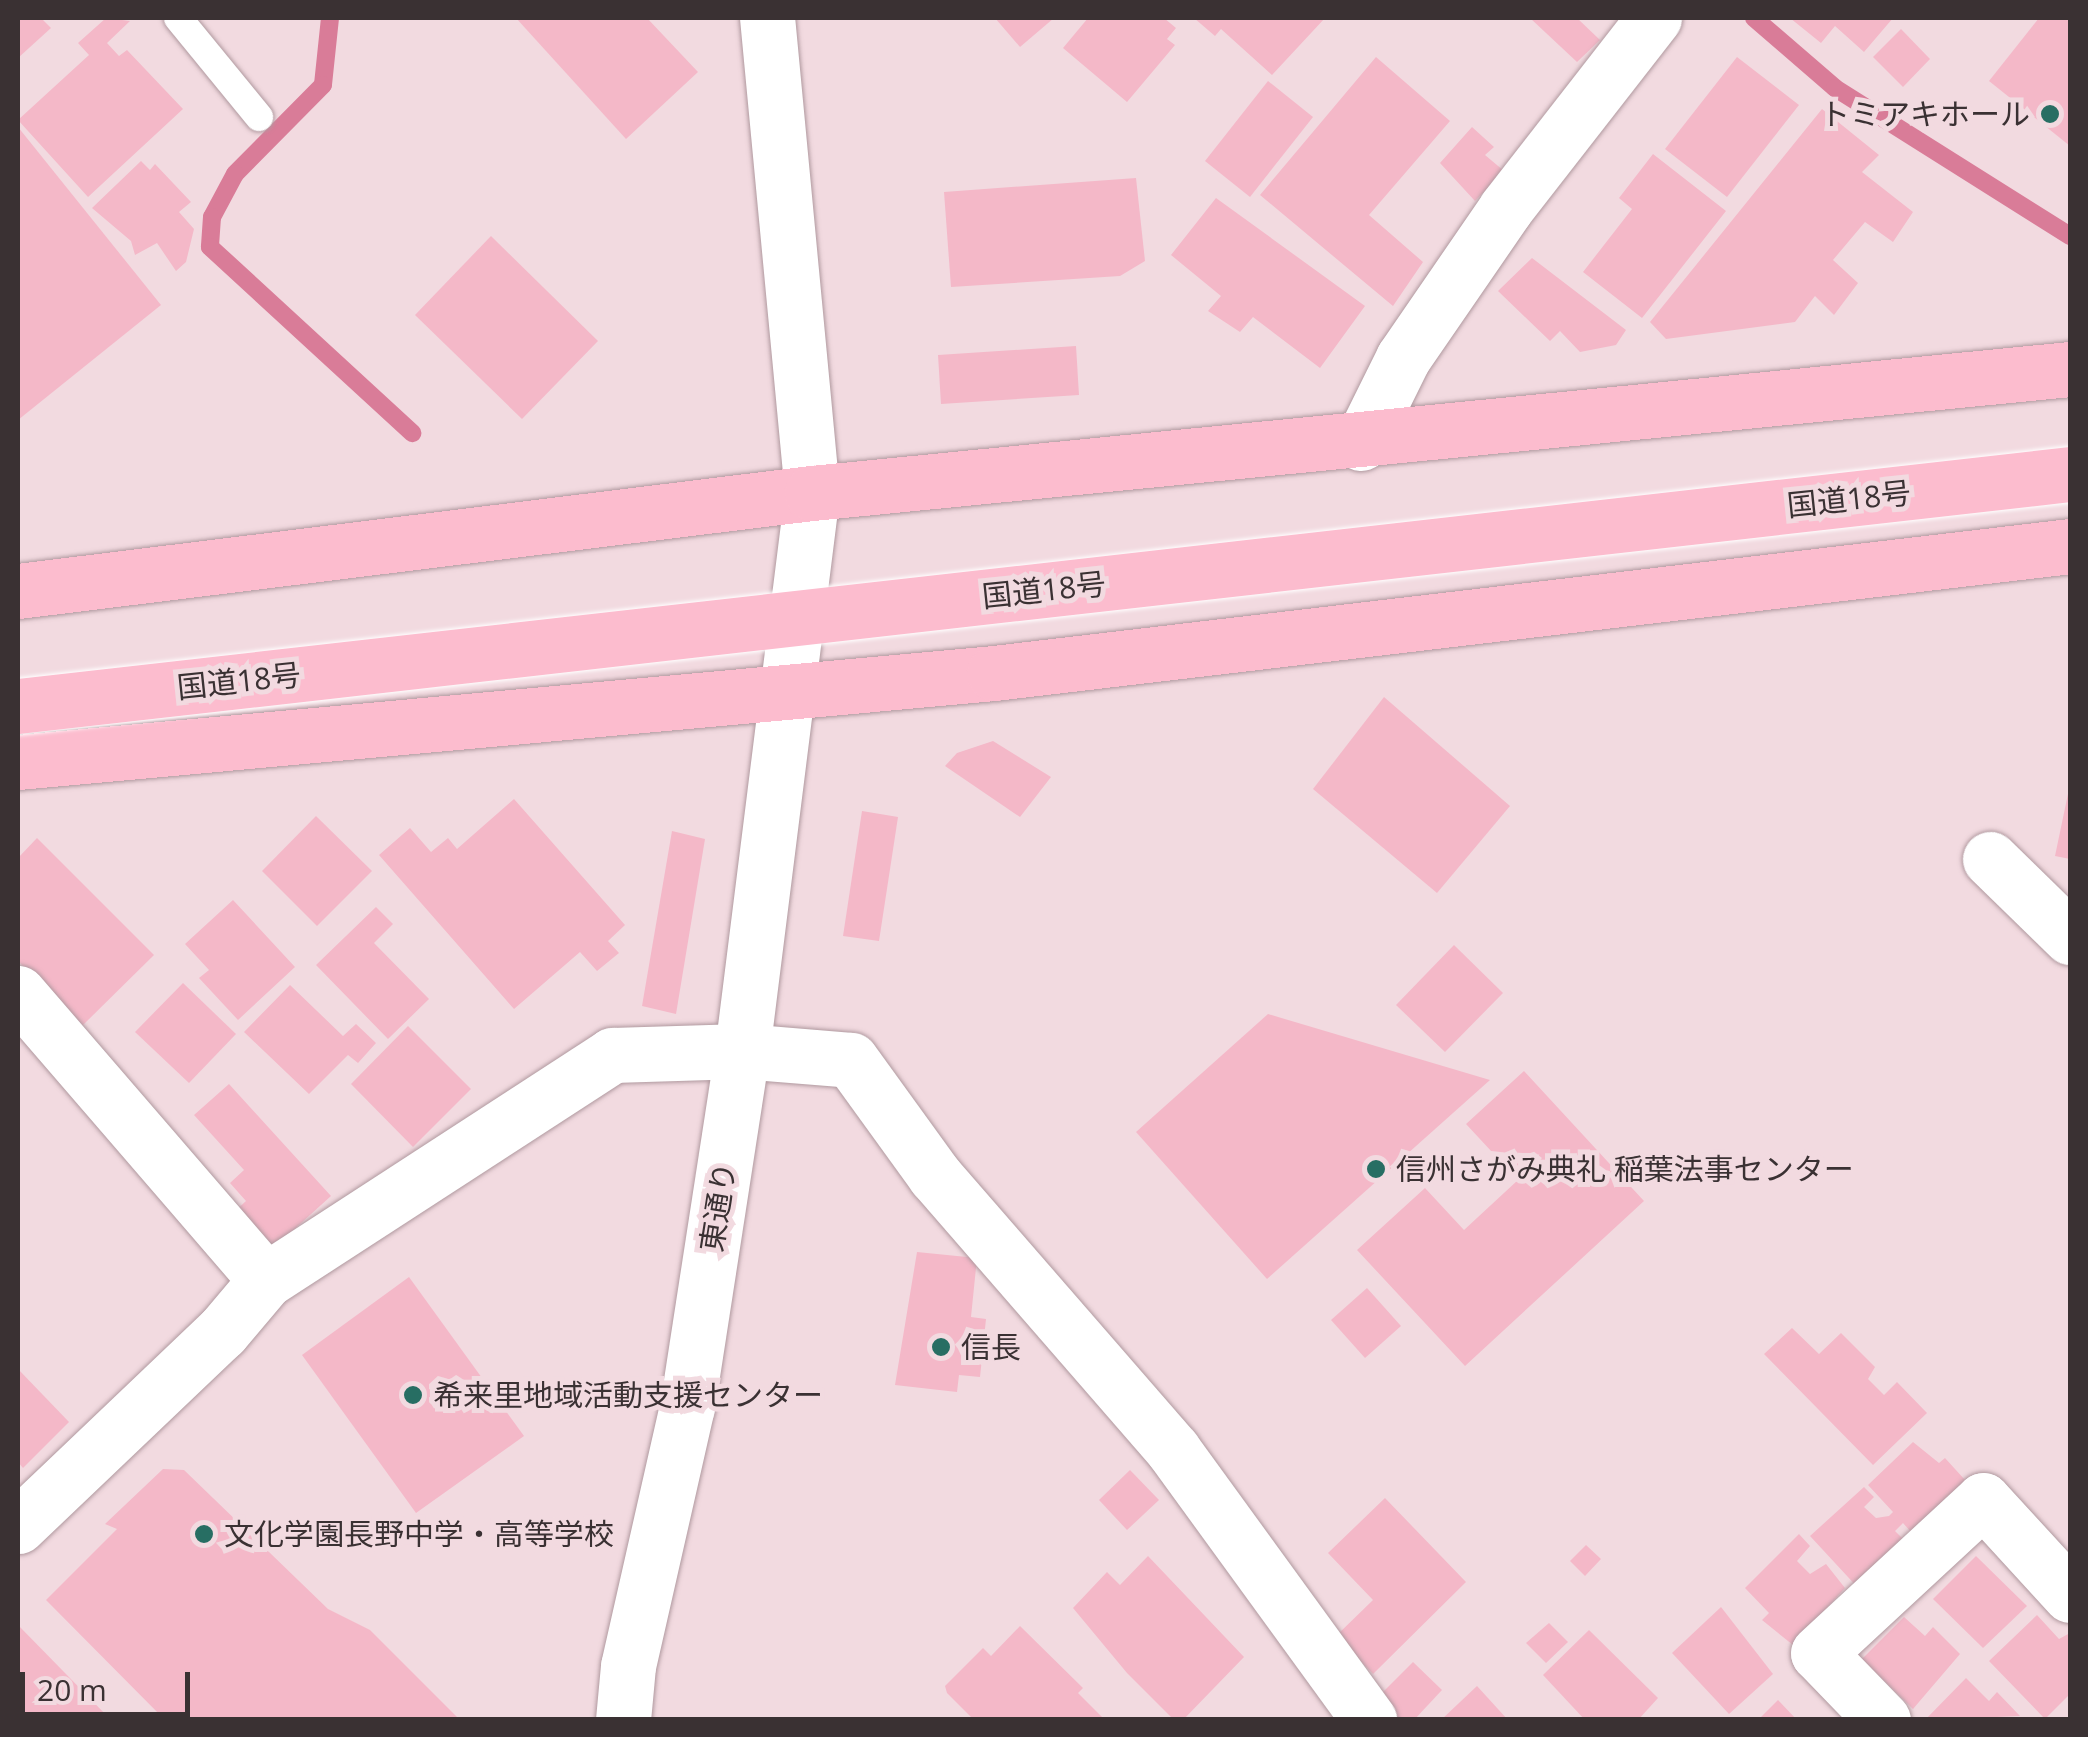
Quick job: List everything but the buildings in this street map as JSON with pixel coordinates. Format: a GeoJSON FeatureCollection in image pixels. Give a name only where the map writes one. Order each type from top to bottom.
{"type":"FeatureCollection","features":[{"type":"Feature","properties":{"kind":"highway"},"geometry":{"type":"LineString","coordinates":[[18,590],[812,493],[1361,443],[2070,370]]}},
{"type":"Feature","properties":{"kind":"highway","name":"国道18号"},"geometry":{"type":"LineString","coordinates":[[18,668],[1490,514],[2070,438]]}},
{"type":"Feature","properties":{"kind":"highway","name":"国道18号"},"geometry":{"type":"LineString","coordinates":[[18,706],[2070,474]]}},
{"type":"Feature","properties":{"kind":"highway"},"geometry":{"type":"LineString","coordinates":[[18,762],[783,689],[994,673],[2070,546]]}},
{"type":"Feature","properties":{"kind":"street","name":"東通り"},"geometry":{"type":"LineString","coordinates":[[622,1720],[628,1666],[687,1407],[742,1051],[783,689],[812,493],[767,18]]}},
{"type":"Feature","properties":{"kind":"street"},"geometry":{"type":"LineString","coordinates":[[1361,443],[1402,358],[1506,208],[1654,18]]}},
{"type":"Feature","properties":{"kind":"street"},"geometry":{"type":"LineString","coordinates":[[1990,859],[2070,937]]}},
{"type":"Feature","properties":{"kind":"street"},"geometry":{"type":"LineString","coordinates":[[18,993],[266,1280]]}},
{"type":"Feature","properties":{"kind":"street"},"geometry":{"type":"LineString","coordinates":[[18,1526],[222,1332],[266,1280],[612,1055],[742,1051],[850,1060],[934,1176],[1173,1450],[1369,1720]]}},
{"type":"Feature","properties":{"kind":"street"},"geometry":{"type":"LineString","coordinates":[[1883,1720],[1818,1652],[1983,1500],[2070,1595]]}},
{"type":"Feature","properties":{"kind":"lane"},"geometry":{"type":"LineString","coordinates":[[178,18],[259,117]]}},
{"type":"Feature","properties":{"kind":"waterway"},"geometry":{"type":"LineString","coordinates":[[330,18],[323,85],[235,174],[212,217],[210,247],[412,433]]}},
{"type":"Feature","properties":{"kind":"waterway"},"geometry":{"type":"LineString","coordinates":[[1754,18],[1835,88],[2070,236]]}},
{"type":"Feature","properties":{"kind":"place","name":"トミアキホール"},"geometry":{"type":"Point","coordinates":[2050,114]}},
{"type":"Feature","properties":{"kind":"place","name":"信州さがみ典礼 稲葉法事センター"},"geometry":{"type":"Point","coordinates":[1376,1169]}},
{"type":"Feature","properties":{"kind":"place","name":"信長"},"geometry":{"type":"Point","coordinates":[941,1347]}},
{"type":"Feature","properties":{"kind":"place","name":"希来里地域活動支援センター"},"geometry":{"type":"Point","coordinates":[413,1395]}},
{"type":"Feature","properties":{"kind":"place","name":"文化学園長野中学・高等学校"},"geometry":{"type":"Point","coordinates":[204,1534]}}]}
